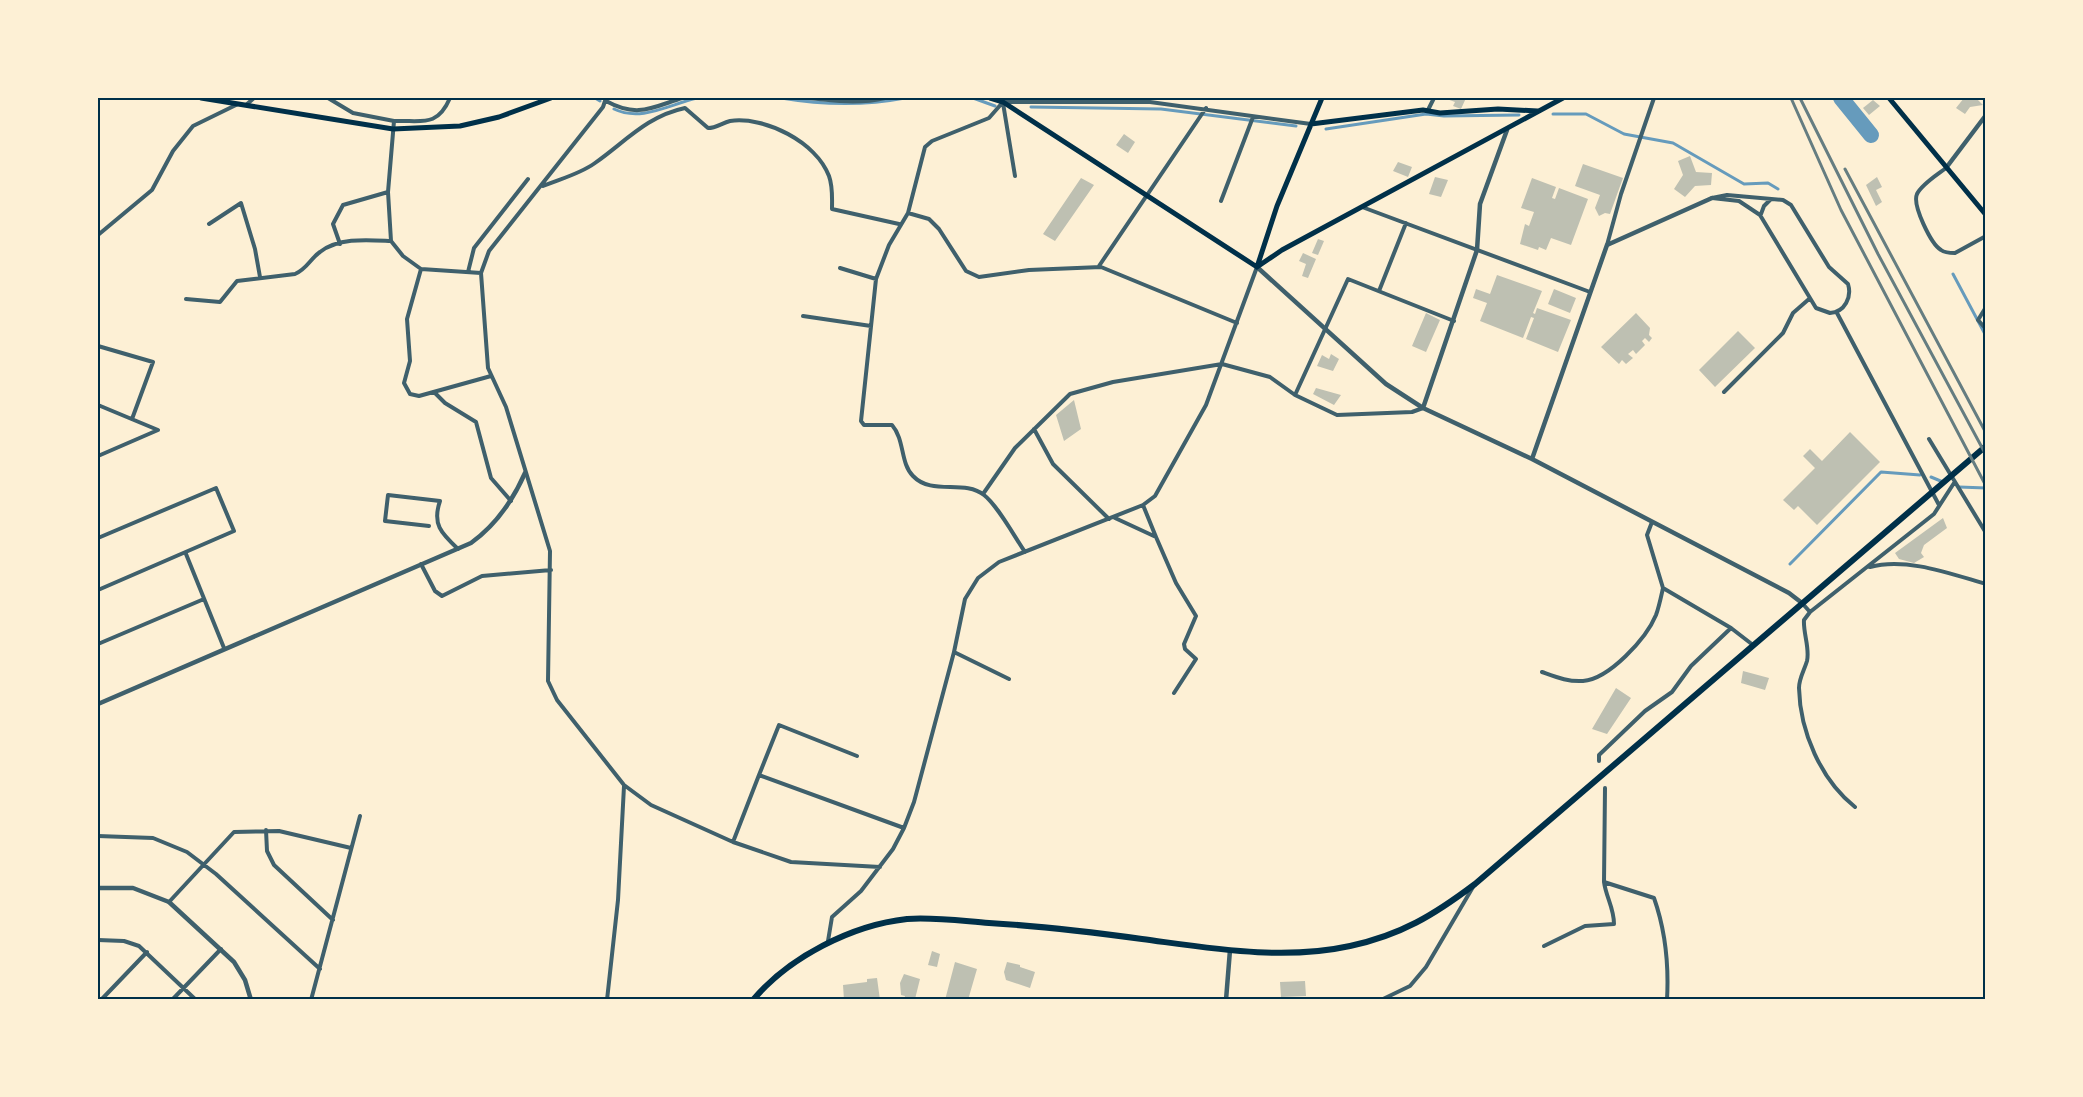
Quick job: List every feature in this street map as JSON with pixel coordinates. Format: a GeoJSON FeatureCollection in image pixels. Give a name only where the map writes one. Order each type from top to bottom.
{"type":"FeatureCollection","features":[{"type":"Feature","properties":{"kind":"highway"},"geometry":{"type":"LineString","coordinates":[[753,999],[790,966],[828,941],[886,924],[930,918],[1059,927],[1230,950],[1310,952],[1350,946],[1394,934],[1434,915],[1475,884],[1986,446]]}},
{"type":"Feature","properties":{"kind":"main road"},"geometry":{"type":"LineString","coordinates":[[201,98],[393,129],[460,126],[499,117],[551,98]]}},
{"type":"Feature","properties":{"kind":"main road"},"geometry":{"type":"LineString","coordinates":[[990,98],[1004,100],[1257,267]]}},
{"type":"Feature","properties":{"kind":"main road"},"geometry":{"type":"LineString","coordinates":[[1257,267],[1277,206],[1322,98]]}},
{"type":"Feature","properties":{"kind":"main road"},"geometry":{"type":"LineString","coordinates":[[1257,267],[1282,250],[1563,98]]}},
{"type":"Feature","properties":{"kind":"main road"},"geometry":{"type":"LineString","coordinates":[[1889,98],[1986,215]]}},
{"type":"Feature","properties":{"kind":"main road"},"geometry":{"type":"LineString","coordinates":[[1311,124],[1428,111],[1440,113],[1498,109],[1540,111]]}},
{"type":"Feature","properties":{"kind":"street"},"geometry":{"type":"LineString","coordinates":[[246,105],[254,98]]}},
{"type":"Feature","properties":{"kind":"street"},"geometry":{"type":"LineString","coordinates":[[328,98],[353,113],[394,121],[427,121],[436,118],[444,110],[450,98]]}},
{"type":"Feature","properties":{"kind":"street"},"geometry":{"type":"LineString","coordinates":[[682,98],[631,112],[606,99],[555,166],[542,187],[489,251],[481,273],[488,368],[506,406],[550,551],[548,681],[557,700],[624,785],[651,805],[733,842],[791,862],[880,867]]}},
{"type":"Feature","properties":{"kind":"street"},"geometry":{"type":"LineString","coordinates":[[809,98],[841,101],[873,101],[885,98]]}},
{"type":"Feature","properties":{"kind":"street"},"geometry":{"type":"LineString","coordinates":[[1428,111],[1434,98]]}},
{"type":"Feature","properties":{"kind":"street"},"geometry":{"type":"LineString","coordinates":[[1532,459],[1607,245],[1654,98]]}},
{"type":"Feature","properties":{"kind":"street"},"geometry":{"type":"LineString","coordinates":[[1004,100],[1150,102],[1311,124]]}},
{"type":"Feature","properties":{"kind":"street"},"geometry":{"type":"LineString","coordinates":[[1004,100],[1015,176]]}},
{"type":"Feature","properties":{"kind":"street"},"geometry":{"type":"LineString","coordinates":[[1004,100],[989,118],[927,144],[908,213],[899,224],[876,279],[861,421],[864,425],[892,425],[899,433],[908,470],[921,483],[931,487],[955,486],[983,494],[1024,552]]}},
{"type":"Feature","properties":{"kind":"street"},"geometry":{"type":"LineString","coordinates":[[98,236],[152,190],[173,151],[193,126],[238,104]]}},
{"type":"Feature","properties":{"kind":"street"},"geometry":{"type":"LineString","coordinates":[[664,104],[666,112]]}},
{"type":"Feature","properties":{"kind":"street"},"geometry":{"type":"LineString","coordinates":[[542,187],[593,165],[637,128],[666,112],[685,108],[708,128],[729,121],[775,127],[796,139],[817,159],[829,175],[832,209],[899,224]]}},
{"type":"Feature","properties":{"kind":"street"},"geometry":{"type":"LineString","coordinates":[[1098,267],[1206,108]]}},
{"type":"Feature","properties":{"kind":"street"},"geometry":{"type":"LineString","coordinates":[[1986,115],[1946,168],[1920,190],[1916,197],[1917,211],[1940,250],[1955,253],[1986,236]]}},
{"type":"Feature","properties":{"kind":"street"},"geometry":{"type":"LineString","coordinates":[[1221,201],[1253,117]]}},
{"type":"Feature","properties":{"kind":"street"},"geometry":{"type":"LineString","coordinates":[[394,121],[388,192],[391,241],[403,256],[421,269],[481,273]]}},
{"type":"Feature","properties":{"kind":"street"},"geometry":{"type":"LineString","coordinates":[[1423,408],[1454,321],[1458,300],[1477,250],[1480,204],[1507,130]]}},
{"type":"Feature","properties":{"kind":"street"},"geometry":{"type":"LineString","coordinates":[[468,272],[474,248],[528,179]]}},
{"type":"Feature","properties":{"kind":"street"},"geometry":{"type":"LineString","coordinates":[[340,244],[333,224],[344,205],[388,192]]}},
{"type":"Feature","properties":{"kind":"street"},"geometry":{"type":"LineString","coordinates":[[1607,245],[1712,198],[1737,195],[1783,200],[1791,205],[1829,267],[1848,284],[1850,292],[1847,302],[1837,313]]}},
{"type":"Feature","properties":{"kind":"street"},"geometry":{"type":"LineString","coordinates":[[1712,198],[1739,201],[1760,215],[1809,298],[1820,311],[1837,313]]}},
{"type":"Feature","properties":{"kind":"street"},"geometry":{"type":"LineString","coordinates":[[1760,215],[1764,206],[1771,199]]}},
{"type":"Feature","properties":{"kind":"street"},"geometry":{"type":"LineString","coordinates":[[209,224],[241,203],[255,249],[260,277]]}},
{"type":"Feature","properties":{"kind":"street"},"geometry":{"type":"LineString","coordinates":[[1362,207],[1590,292]]}},
{"type":"Feature","properties":{"kind":"street"},"geometry":{"type":"LineString","coordinates":[[908,213],[929,219],[939,229],[966,271],[980,277],[1029,270],[1098,267],[1237,323]]}},
{"type":"Feature","properties":{"kind":"street"},"geometry":{"type":"LineString","coordinates":[[1379,291],[1406,223]]}},
{"type":"Feature","properties":{"kind":"street"},"geometry":{"type":"LineString","coordinates":[[186,299],[220,302],[237,281],[295,274],[304,270],[321,251],[340,244],[365,239],[391,241]]}},
{"type":"Feature","properties":{"kind":"street"},"geometry":{"type":"LineString","coordinates":[[828,941],[832,917],[861,891],[880,867],[904,828],[914,802],[954,652],[965,599],[978,579],[999,562],[1143,505],[1155,496],[1184,447],[1222,364],[1257,267],[1386,384],[1423,408],[1532,459],[1653,521],[1793,595],[1810,612]]}},
{"type":"Feature","properties":{"kind":"street"},"geometry":{"type":"LineString","coordinates":[[840,268],[876,279]]}},
{"type":"Feature","properties":{"kind":"street"},"geometry":{"type":"LineString","coordinates":[[421,269],[407,319],[410,361],[404,383],[414,396],[491,376]]}},
{"type":"Feature","properties":{"kind":"street"},"geometry":{"type":"LineString","coordinates":[[1295,395],[1348,279],[1454,321]]}},
{"type":"Feature","properties":{"kind":"street"},"geometry":{"type":"LineString","coordinates":[[1724,392],[1783,333],[1793,313],[1809,298]]}},
{"type":"Feature","properties":{"kind":"street"},"geometry":{"type":"LineString","coordinates":[[1986,308],[1978,320],[1986,329]]}},
{"type":"Feature","properties":{"kind":"street"},"geometry":{"type":"LineString","coordinates":[[1837,313],[1939,505]]}},
{"type":"Feature","properties":{"kind":"street"},"geometry":{"type":"LineString","coordinates":[[803,316],[871,326]]}},
{"type":"Feature","properties":{"kind":"street"},"geometry":{"type":"LineString","coordinates":[[98,346],[153,362],[132,419]]}},
{"type":"Feature","properties":{"kind":"street"},"geometry":{"type":"LineString","coordinates":[[983,494],[1001,466],[1034,429],[1070,394],[1083,388],[1222,364],[1270,377],[1295,395],[1337,415],[1412,412],[1423,408]]}},
{"type":"Feature","properties":{"kind":"street"},"geometry":{"type":"LineString","coordinates":[[434,392],[445,403],[476,422],[488,471],[498,488],[511,501]]}},
{"type":"Feature","properties":{"kind":"street"},"geometry":{"type":"LineString","coordinates":[[98,405],[158,430],[98,456]]}},
{"type":"Feature","properties":{"kind":"street"},"geometry":{"type":"LineString","coordinates":[[1034,429],[1053,464],[1112,518],[1156,537]]}},
{"type":"Feature","properties":{"kind":"street"},"geometry":{"type":"LineString","coordinates":[[1929,439],[1986,533]]}},
{"type":"Feature","properties":{"kind":"street"},"geometry":{"type":"LineString","coordinates":[[98,704],[458,549],[482,536],[511,501],[525,473]]}},
{"type":"Feature","properties":{"kind":"street"},"geometry":{"type":"LineString","coordinates":[[1855,807],[1833,787],[1810,744],[1799,687],[1807,661],[1804,620],[1810,612],[1934,514],[1954,483]]}},
{"type":"Feature","properties":{"kind":"street"},"geometry":{"type":"LineString","coordinates":[[98,538],[216,488],[234,531],[186,554],[98,590]]}},
{"type":"Feature","properties":{"kind":"street"},"geometry":{"type":"LineString","coordinates":[[429,526],[385,521],[388,495],[440,501],[436,524],[440,532],[458,549]]}},
{"type":"Feature","properties":{"kind":"street"},"geometry":{"type":"LineString","coordinates":[[1143,505],[1176,583],[1196,616],[1184,644],[1185,649],[1196,659],[1174,693]]}},
{"type":"Feature","properties":{"kind":"street"},"geometry":{"type":"LineString","coordinates":[[1542,672],[1569,681],[1585,681],[1600,676],[1633,648],[1648,631],[1656,614],[1663,588],[1647,535],[1653,521]]}},
{"type":"Feature","properties":{"kind":"street"},"geometry":{"type":"LineString","coordinates":[[186,554],[224,648]]}},
{"type":"Feature","properties":{"kind":"street"},"geometry":{"type":"LineString","coordinates":[[422,564],[435,591],[442,596],[482,576],[551,570]]}},
{"type":"Feature","properties":{"kind":"street"},"geometry":{"type":"LineString","coordinates":[[1867,568],[1891,564],[1927,568],[1986,584]]}},
{"type":"Feature","properties":{"kind":"street"},"geometry":{"type":"LineString","coordinates":[[1663,588],[1731,628],[1753,645]]}},
{"type":"Feature","properties":{"kind":"street"},"geometry":{"type":"LineString","coordinates":[[98,644],[204,599]]}},
{"type":"Feature","properties":{"kind":"street"},"geometry":{"type":"LineString","coordinates":[[1599,761],[1599,755],[1609,744],[1645,711],[1672,692],[1691,666],[1731,628]]}},
{"type":"Feature","properties":{"kind":"street"},"geometry":{"type":"LineString","coordinates":[[954,652],[1009,679]]}},
{"type":"Feature","properties":{"kind":"street"},"geometry":{"type":"LineString","coordinates":[[733,842],[779,725],[857,756]]}},
{"type":"Feature","properties":{"kind":"street"},"geometry":{"type":"LineString","coordinates":[[759,775],[904,828]]}},
{"type":"Feature","properties":{"kind":"street"},"geometry":{"type":"LineString","coordinates":[[607,999],[618,900],[624,785]]}},
{"type":"Feature","properties":{"kind":"street"},"geometry":{"type":"LineString","coordinates":[[1544,946],[1584,926],[1614,924],[1613,905],[1605,892],[1604,882],[1605,788]]}},
{"type":"Feature","properties":{"kind":"street"},"geometry":{"type":"LineString","coordinates":[[311,999],[360,816]]}},
{"type":"Feature","properties":{"kind":"street"},"geometry":{"type":"LineString","coordinates":[[169,902],[234,832],[266,830],[291,833],[351,848]]}},
{"type":"Feature","properties":{"kind":"street"},"geometry":{"type":"LineString","coordinates":[[266,830],[267,851],[274,865],[333,920]]}},
{"type":"Feature","properties":{"kind":"street"},"geometry":{"type":"LineString","coordinates":[[98,836],[153,838],[169,843],[203,863],[320,969]]}},
{"type":"Feature","properties":{"kind":"street"},"geometry":{"type":"LineString","coordinates":[[1604,882],[1654,898],[1663,924],[1669,969],[1667,999]]}},
{"type":"Feature","properties":{"kind":"street"},"geometry":{"type":"LineString","coordinates":[[1381,999],[1410,986],[1426,967],[1475,884]]}},
{"type":"Feature","properties":{"kind":"street"},"geometry":{"type":"LineString","coordinates":[[98,888],[133,888],[169,902],[241,970],[251,999]]}},
{"type":"Feature","properties":{"kind":"street"},"geometry":{"type":"LineString","coordinates":[[98,940],[123,941],[147,952],[196,999]]}},
{"type":"Feature","properties":{"kind":"street"},"geometry":{"type":"LineString","coordinates":[[172,999],[221,949]]}},
{"type":"Feature","properties":{"kind":"street"},"geometry":{"type":"LineString","coordinates":[[1226,999],[1230,950]]}},
{"type":"Feature","properties":{"kind":"street"},"geometry":{"type":"LineString","coordinates":[[101,999],[147,952]]}},
{"type":"Feature","properties":{"kind":"water"},"geometry":{"type":"Polygon","coordinates":[[[1833,98],[1845,98],[1873,131],[1867,136],[1833,98]]]}},
{"type":"Feature","properties":{"kind":"building"},"geometry":{"type":"Polygon","coordinates":[[[1444,98],[1466,98],[1461,109],[1453,106],[1455,102],[1444,98]]]}},
{"type":"Feature","properties":{"kind":"building"},"geometry":{"type":"Polygon","coordinates":[[[1964,98],[1976,98],[1983,105],[1970,107],[1965,114],[1956,108],[1964,98]]]}},
{"type":"Feature","properties":{"kind":"building"},"geometry":{"type":"Polygon","coordinates":[[[1873,100],[1880,106],[1869,115],[1863,108],[1873,100]]]}},
{"type":"Feature","properties":{"kind":"building"},"geometry":{"type":"Polygon","coordinates":[[[1124,134],[1135,142],[1128,153],[1116,145],[1124,134]]]}},
{"type":"Feature","properties":{"kind":"building"},"geometry":{"type":"Polygon","coordinates":[[[1690,156],[1696,172],[1712,173],[1711,185],[1695,186],[1685,197],[1674,189],[1683,175],[1678,161],[1690,156]]]}},
{"type":"Feature","properties":{"kind":"building"},"geometry":{"type":"Polygon","coordinates":[[[1398,162],[1412,167],[1408,177],[1393,171],[1398,162]]]}},
{"type":"Feature","properties":{"kind":"building"},"geometry":{"type":"Polygon","coordinates":[[[1583,164],[1623,178],[1610,214],[1605,213],[1599,216],[1595,208],[1600,195],[1575,186],[1583,164]]]}},
{"type":"Feature","properties":{"kind":"building"},"geometry":{"type":"Polygon","coordinates":[[[1435,177],[1448,180],[1441,197],[1429,194],[1435,177]]]}},
{"type":"Feature","properties":{"kind":"building"},"geometry":{"type":"Polygon","coordinates":[[[1877,177],[1882,187],[1876,190],[1882,202],[1876,206],[1866,185],[1877,177]]]}},
{"type":"Feature","properties":{"kind":"building"},"geometry":{"type":"Polygon","coordinates":[[[1081,178],[1094,185],[1055,241],[1043,234],[1081,178]]]}},
{"type":"Feature","properties":{"kind":"building"},"geometry":{"type":"Polygon","coordinates":[[[1532,178],[1556,187],[1552,198],[1555,199],[1559,188],[1588,199],[1571,245],[1551,238],[1546,250],[1520,244],[1525,224],[1529,226],[1534,212],[1521,208],[1532,178]]]}},
{"type":"Feature","properties":{"kind":"building"},"geometry":{"type":"Polygon","coordinates":[[[1318,239],[1324,241],[1318,255],[1312,253],[1318,239]]]}},
{"type":"Feature","properties":{"kind":"building"},"geometry":{"type":"Polygon","coordinates":[[[1303,253],[1316,259],[1308,278],[1302,276],[1306,264],[1299,261],[1303,253]]]}},
{"type":"Feature","properties":{"kind":"building"},"geometry":{"type":"Polygon","coordinates":[[[1497,275],[1542,291],[1533,313],[1535,314],[1537,308],[1571,320],[1558,352],[1526,339],[1534,318],[1531,317],[1523,338],[1480,321],[1487,303],[1473,298],[1476,289],[1490,294],[1497,275]]]}},
{"type":"Feature","properties":{"kind":"building"},"geometry":{"type":"Polygon","coordinates":[[[1554,289],[1576,298],[1570,313],[1548,304],[1554,289]]]}},
{"type":"Feature","properties":{"kind":"building"},"geometry":{"type":"Polygon","coordinates":[[[1426,313],[1440,320],[1426,352],[1412,346],[1426,313]]]}},
{"type":"Feature","properties":{"kind":"building"},"geometry":{"type":"Polygon","coordinates":[[[1636,313],[1650,328],[1649,335],[1652,338],[1649,342],[1645,338],[1642,341],[1645,345],[1636,354],[1633,350],[1628,354],[1633,358],[1626,364],[1622,360],[1619,364],[1601,347],[1636,313]]]}},
{"type":"Feature","properties":{"kind":"building"},"geometry":{"type":"Polygon","coordinates":[[[1738,331],[1755,348],[1715,387],[1699,370],[1738,331]]]}},
{"type":"Feature","properties":{"kind":"building"},"geometry":{"type":"Polygon","coordinates":[[[1331,354],[1339,359],[1333,371],[1317,366],[1322,355],[1329,359],[1331,354]]]}},
{"type":"Feature","properties":{"kind":"building"},"geometry":{"type":"Polygon","coordinates":[[[1316,388],[1341,395],[1334,405],[1313,394],[1316,388]]]}},
{"type":"Feature","properties":{"kind":"building"},"geometry":{"type":"Polygon","coordinates":[[[1074,400],[1081,429],[1064,441],[1056,415],[1074,400]]]}},
{"type":"Feature","properties":{"kind":"building"},"geometry":{"type":"Polygon","coordinates":[[[1850,432],[1880,462],[1817,525],[1798,506],[1794,510],[1783,500],[1815,468],[1803,456],[1810,449],[1822,461],[1850,432]]]}},
{"type":"Feature","properties":{"kind":"building"},"geometry":{"type":"Polygon","coordinates":[[[1943,518],[1947,528],[1924,545],[1921,553],[1924,557],[1914,563],[1899,559],[1895,553],[1943,518]]]}},
{"type":"Feature","properties":{"kind":"building"},"geometry":{"type":"Polygon","coordinates":[[[1743,671],[1769,678],[1765,690],[1741,683],[1743,671]]]}},
{"type":"Feature","properties":{"kind":"building"},"geometry":{"type":"Polygon","coordinates":[[[1616,688],[1631,698],[1607,734],[1592,729],[1616,688]]]}},
{"type":"Feature","properties":{"kind":"building"},"geometry":{"type":"Polygon","coordinates":[[[932,951],[940,954],[937,967],[928,965],[932,951]]]}},
{"type":"Feature","properties":{"kind":"building"},"geometry":{"type":"Polygon","coordinates":[[[955,962],[977,969],[968,1000],[945,1000],[955,962]]]}},
{"type":"Feature","properties":{"kind":"building"},"geometry":{"type":"Polygon","coordinates":[[[1007,962],[1035,972],[1030,988],[1006,980],[1004,972],[1007,962]]]}},
{"type":"Feature","properties":{"kind":"building"},"geometry":{"type":"Polygon","coordinates":[[[904,974],[920,979],[915,999],[904,1000],[905,996],[901,995],[900,983],[904,974]]]}},
{"type":"Feature","properties":{"kind":"building"},"geometry":{"type":"Polygon","coordinates":[[[877,978],[880,1000],[844,1000],[843,985],[867,982],[867,979],[877,978]]]}},
{"type":"Feature","properties":{"kind":"building"},"geometry":{"type":"Polygon","coordinates":[[[1305,981],[1306,996],[1281,997],[1280,982],[1305,981]]]}},
{"type":"Feature","properties":{"kind":"waterway"},"geometry":{"type":"LineString","coordinates":[[595,98],[600,101]]}},
{"type":"Feature","properties":{"kind":"waterway"},"geometry":{"type":"LineString","coordinates":[[614,109],[624,113],[644,113],[697,98]]}},
{"type":"Feature","properties":{"kind":"waterway"},"geometry":{"type":"LineString","coordinates":[[781,98],[843,104],[905,98]]}},
{"type":"Feature","properties":{"kind":"waterway"},"geometry":{"type":"LineString","coordinates":[[973,98],[995,106]]}},
{"type":"Feature","properties":{"kind":"waterway"},"geometry":{"type":"LineString","coordinates":[[1841,98],[1871,135]]}},
{"type":"Feature","properties":{"kind":"waterway"},"geometry":{"type":"LineString","coordinates":[[1031,107],[1161,109],[1296,126]]}},
{"type":"Feature","properties":{"kind":"waterway"},"geometry":{"type":"LineString","coordinates":[[1326,129],[1426,114],[1444,116],[1519,115]]}},
{"type":"Feature","properties":{"kind":"waterway"},"geometry":{"type":"LineString","coordinates":[[1553,114],[1586,114],[1624,134],[1673,143],[1744,184],[1768,183],[1778,189]]}},
{"type":"Feature","properties":{"kind":"waterway"},"geometry":{"type":"LineString","coordinates":[[1953,274],[1986,336]]}},
{"type":"Feature","properties":{"kind":"waterway"},"geometry":{"type":"LineString","coordinates":[[1790,564],[1881,472],[1920,475]]}},
{"type":"Feature","properties":{"kind":"waterway"},"geometry":{"type":"LineString","coordinates":[[1931,477],[1943,482]]}},
{"type":"Feature","properties":{"kind":"waterway"},"geometry":{"type":"LineString","coordinates":[[1959,487],[1986,488]]}},
{"type":"Feature","properties":{"kind":"railway"},"geometry":{"type":"LineString","coordinates":[[1791,98],[1841,210],[1986,486]]}},
{"type":"Feature","properties":{"kind":"railway"},"geometry":{"type":"LineString","coordinates":[[1800,98],[1878,254],[1986,455]]}},
{"type":"Feature","properties":{"kind":"railway"},"geometry":{"type":"LineString","coordinates":[[1845,169],[1986,433]]}}]}
